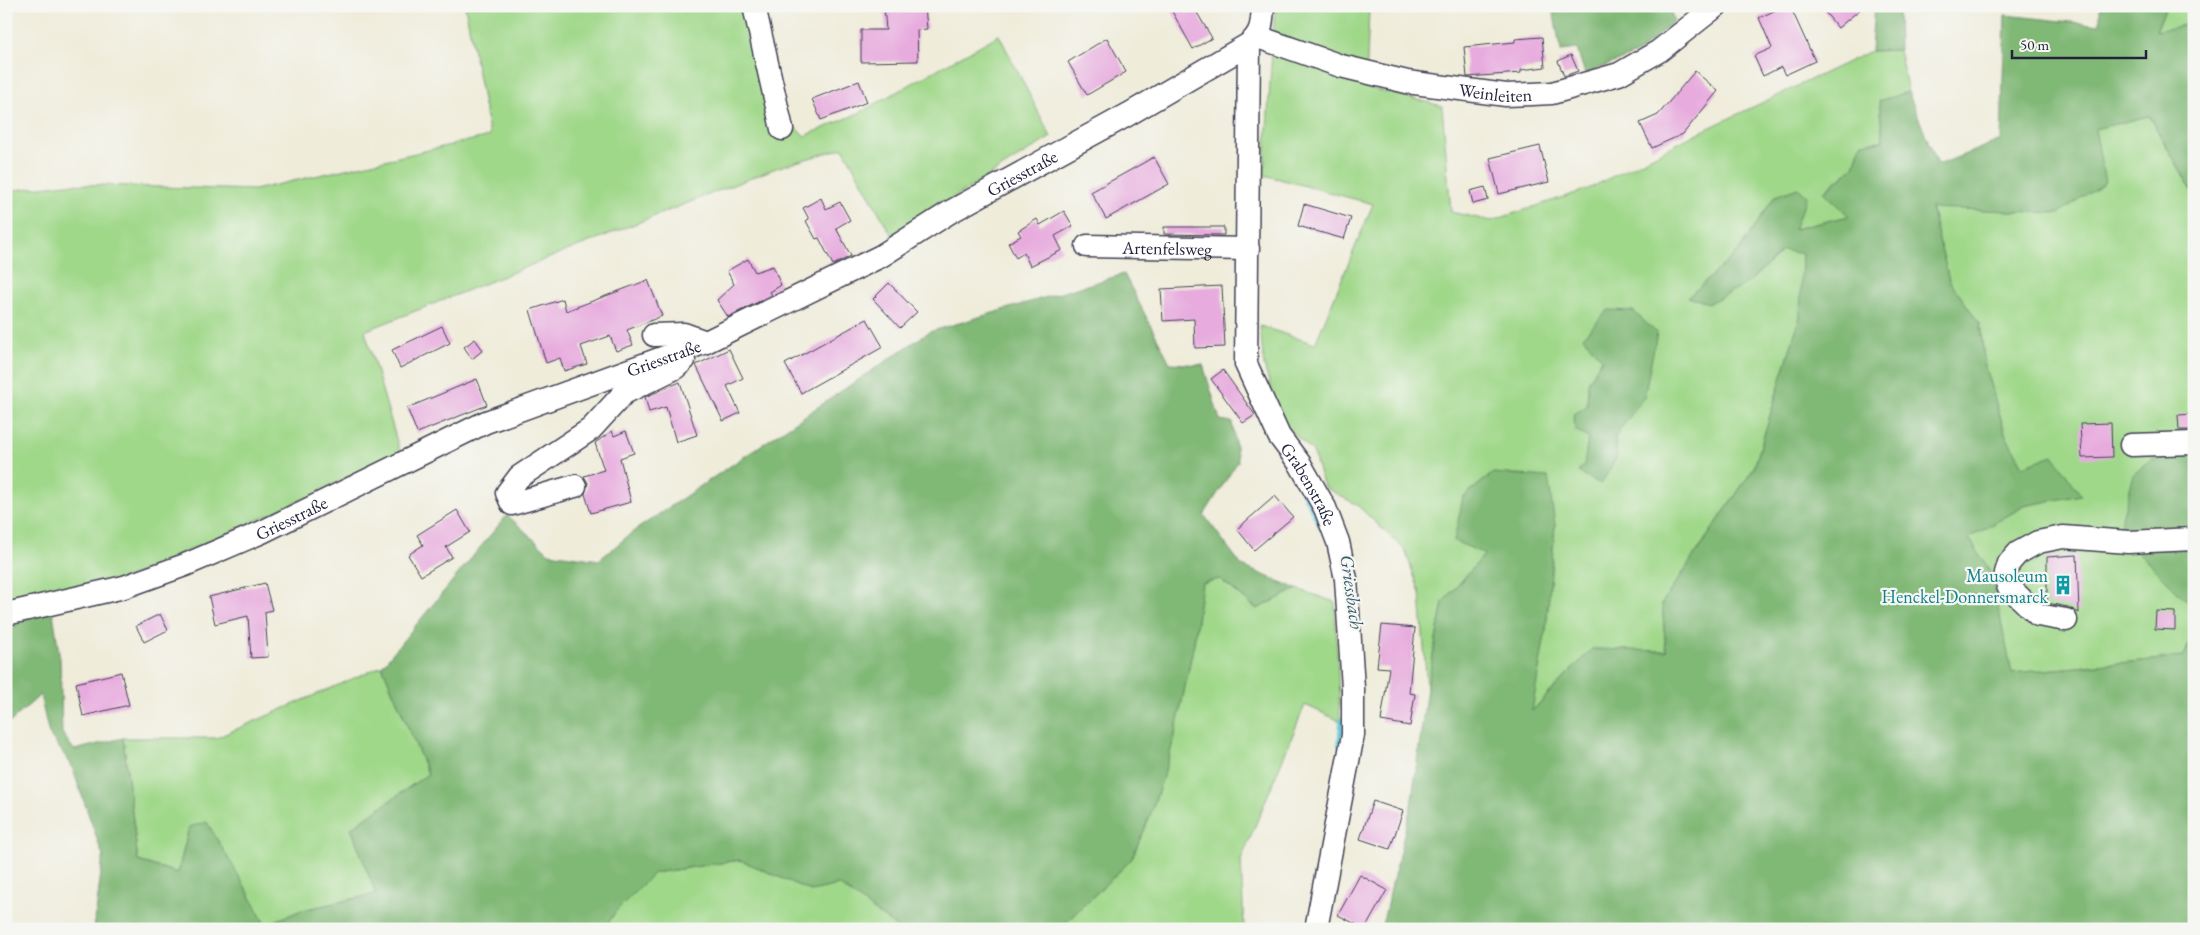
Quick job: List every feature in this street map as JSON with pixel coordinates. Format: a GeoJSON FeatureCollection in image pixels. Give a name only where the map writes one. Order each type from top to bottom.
{"type":"FeatureCollection","features":[{"type":"Feature","properties":{"kind":"street"},"geometry":{"type":"LineString","coordinates":[[754,6],[782,128]]}},
{"type":"Feature","properties":{"kind":"street"},"geometry":{"type":"LineString","coordinates":[[1253,40],[1262,24],[1262,6]]}},
{"type":"Feature","properties":{"kind":"street","name":"Weinleiten"},"geometry":{"type":"LineString","coordinates":[[1253,40],[1341,66],[1407,82],[1506,95],[1532,94],[1552,92],[1619,74],[1659,51],[1716,6]]}},
{"type":"Feature","properties":{"kind":"street","name":"Grabenstraße"},"geometry":{"type":"LineString","coordinates":[[1253,40],[1246,364],[1279,436],[1300,464],[1325,508],[1338,542],[1346,579],[1353,688],[1352,734],[1316,929]]}},
{"type":"Feature","properties":{"kind":"street","name":"Griesstraße"},"geometry":{"type":"LineString","coordinates":[[6,614],[124,587],[185,566],[262,532],[486,422],[706,342],[881,256],[950,212],[1128,114],[1253,40]]}},
{"type":"Feature","properties":{"kind":"street","name":"Artenfelsweg"},"geometry":{"type":"LineString","coordinates":[[1087,246],[1248,249]]}},
{"type":"Feature","properties":{"kind":"street"},"geometry":{"type":"LineString","coordinates":[[654,335],[684,334],[706,342]]}},
{"type":"Feature","properties":{"kind":"street"},"geometry":{"type":"LineString","coordinates":[[575,486],[512,504],[508,493],[519,477],[591,429],[624,393],[675,368],[706,342]]}},
{"type":"Feature","properties":{"kind":"street"},"geometry":{"type":"LineString","coordinates":[[2131,445],[2194,443]]}},
{"type":"Feature","properties":{"kind":"street"},"geometry":{"type":"LineString","coordinates":[[2066,620],[2038,615],[2008,586],[2006,573],[2009,562],[2018,553],[2038,542],[2063,537],[2128,542],[2194,539]]}},
{"type":"Feature","properties":{"kind":"green space"},"geometry":{"type":"Polygon","coordinates":[[[465,6],[745,6],[777,131],[794,127],[805,136],[859,113],[999,35],[1051,137],[892,236],[843,148],[776,168],[365,331],[400,452],[308,497],[129,577],[51,600],[6,634],[6,191],[67,184],[254,190],[490,136],[465,6]]]}},
{"type":"Feature","properties":{"kind":"green space"},"geometry":{"type":"Polygon","coordinates":[[[1275,6],[1400,6],[1369,8],[1366,87],[1442,106],[1451,212],[1491,221],[1588,189],[1694,135],[1871,51],[1899,50],[1908,92],[1879,101],[1883,141],[1861,143],[1854,167],[1824,191],[1849,216],[1794,229],[1775,196],[1738,252],[1688,297],[1748,283],[1783,250],[1802,253],[1800,317],[1754,468],[1662,603],[1666,652],[1592,649],[1531,712],[1546,629],[1555,525],[1485,554],[1443,602],[1427,688],[1420,593],[1405,550],[1357,505],[1324,487],[1313,452],[1282,422],[1264,366],[1260,326],[1315,344],[1373,204],[1264,175],[1275,6]]]}},
{"type":"Feature","properties":{"kind":"green space"},"geometry":{"type":"Polygon","coordinates":[[[1552,6],[1668,6],[1674,21],[1638,53],[1585,74],[1577,49],[1561,51],[1552,6]]]}},
{"type":"Feature","properties":{"kind":"green space"},"geometry":{"type":"Polygon","coordinates":[[[1874,6],[1898,6],[1899,50],[1871,51],[1874,6]]]}},
{"type":"Feature","properties":{"kind":"green space"},"geometry":{"type":"Polygon","coordinates":[[[2100,6],[2166,6],[2156,31],[2194,23],[2194,194],[2149,116],[2095,129],[2105,182],[2059,213],[1931,208],[1949,280],[1980,324],[1985,368],[2006,436],[2023,466],[2053,455],[2081,495],[2024,506],[1969,538],[1990,571],[2012,673],[2184,657],[2194,629],[2194,929],[1381,929],[1411,806],[1427,688],[1443,602],[1485,554],[1454,541],[1463,497],[1493,473],[1548,477],[1555,525],[1546,629],[1532,711],[1592,649],[1666,651],[1662,603],[1754,468],[1800,317],[1802,254],[1783,250],[1748,283],[1709,303],[1688,297],[1738,252],[1775,196],[1798,188],[1807,196],[1794,229],[1849,216],[1824,192],[1854,167],[1861,143],[1883,141],[1879,101],[1908,92],[1938,165],[2001,140],[2005,15],[2100,25],[2100,6]]]}},
{"type":"Feature","properties":{"kind":"green space"},"geometry":{"type":"Polygon","coordinates":[[[2166,6],[2194,6],[2194,23],[2156,32],[2166,6]]]}},
{"type":"Feature","properties":{"kind":"green space"},"geometry":{"type":"Polygon","coordinates":[[[2149,116],[2194,194],[2194,452],[2118,532],[2194,608],[2194,629],[2184,657],[2012,673],[1990,571],[1969,538],[2024,506],[2080,495],[2023,466],[2006,436],[1985,368],[1980,324],[1949,280],[1931,207],[2059,213],[2094,129],[2149,116]]]}},
{"type":"Feature","properties":{"kind":"green space"},"geometry":{"type":"Polygon","coordinates":[[[1124,274],[1170,363],[1203,365],[1220,420],[1232,422],[1238,461],[1204,515],[1242,566],[1297,589],[1257,609],[1220,579],[1202,583],[1194,643],[1175,735],[1149,818],[1131,860],[1059,929],[899,929],[839,885],[811,891],[740,860],[654,873],[615,912],[605,929],[94,929],[103,856],[71,764],[49,734],[40,695],[6,726],[6,634],[51,600],[60,659],[62,733],[74,750],[123,738],[138,861],[178,873],[189,827],[207,822],[265,925],[302,910],[376,894],[351,828],[428,774],[382,666],[507,515],[549,553],[599,560],[634,531],[929,332],[1124,274]]]}},
{"type":"Feature","properties":{"kind":"green space"},"geometry":{"type":"Polygon","coordinates":[[[1608,310],[1633,311],[1657,333],[1644,397],[1615,437],[1617,457],[1601,484],[1578,472],[1584,465],[1588,438],[1575,430],[1574,414],[1587,406],[1588,383],[1602,359],[1583,337],[1608,310]]]}},
{"type":"Feature","properties":{"kind":"green space"},"geometry":{"type":"Polygon","coordinates":[[[2194,452],[2194,608],[2118,532],[2134,474],[2151,460],[2194,452]]]}},
{"type":"Feature","properties":{"kind":"green space"},"geometry":{"type":"Polygon","coordinates":[[[1220,579],[1257,609],[1297,589],[1335,602],[1340,721],[1305,705],[1241,860],[1244,929],[1059,929],[1131,860],[1149,818],[1175,735],[1194,643],[1202,583],[1220,579]]]}},
{"type":"Feature","properties":{"kind":"green space"},"geometry":{"type":"Polygon","coordinates":[[[382,666],[428,774],[351,828],[376,894],[302,910],[265,925],[247,890],[189,827],[178,873],[138,861],[123,738],[216,738],[382,666]]]}},
{"type":"Feature","properties":{"kind":"green space"},"geometry":{"type":"Polygon","coordinates":[[[741,860],[811,891],[839,884],[899,929],[605,929],[615,912],[654,873],[741,860]]]}},
{"type":"Feature","properties":{"kind":"building"},"geometry":{"type":"Polygon","coordinates":[[[884,6],[925,6],[927,29],[917,30],[918,61],[861,62],[861,30],[886,30],[884,6]]]}},
{"type":"Feature","properties":{"kind":"building"},"geometry":{"type":"Polygon","coordinates":[[[1169,6],[1193,6],[1212,38],[1193,49],[1169,6]]]}},
{"type":"Feature","properties":{"kind":"building"},"geometry":{"type":"Polygon","coordinates":[[[1784,6],[1790,6],[1815,61],[1785,75],[1781,67],[1763,76],[1754,56],[1772,48],[1759,18],[1784,6]]]}},
{"type":"Feature","properties":{"kind":"building"},"geometry":{"type":"Polygon","coordinates":[[[1820,6],[1864,6],[1838,28],[1820,6]]]}},
{"type":"Feature","properties":{"kind":"building"},"geometry":{"type":"Polygon","coordinates":[[[1542,37],[1545,67],[1521,70],[1521,73],[1467,77],[1464,47],[1515,42],[1515,39],[1542,37]]]}},
{"type":"Feature","properties":{"kind":"building"},"geometry":{"type":"Polygon","coordinates":[[[1107,38],[1126,72],[1087,95],[1068,62],[1107,38]]]}},
{"type":"Feature","properties":{"kind":"building"},"geometry":{"type":"Polygon","coordinates":[[[1571,55],[1578,71],[1564,76],[1558,61],[1571,55]]]}},
{"type":"Feature","properties":{"kind":"building"},"geometry":{"type":"Polygon","coordinates":[[[1695,71],[1718,91],[1683,134],[1652,148],[1640,123],[1658,115],[1695,71]]]}},
{"type":"Feature","properties":{"kind":"building"},"geometry":{"type":"Polygon","coordinates":[[[859,81],[867,102],[821,120],[812,99],[859,81]]]}},
{"type":"Feature","properties":{"kind":"building"},"geometry":{"type":"Polygon","coordinates":[[[1540,146],[1549,182],[1499,194],[1490,158],[1540,146]]]}},
{"type":"Feature","properties":{"kind":"building"},"geometry":{"type":"Polygon","coordinates":[[[1154,157],[1169,184],[1106,219],[1091,192],[1154,157]]]}},
{"type":"Feature","properties":{"kind":"building"},"geometry":{"type":"Polygon","coordinates":[[[1485,187],[1488,200],[1473,204],[1470,191],[1485,187]]]}},
{"type":"Feature","properties":{"kind":"building"},"geometry":{"type":"Polygon","coordinates":[[[821,198],[826,209],[840,202],[850,220],[836,228],[851,256],[833,265],[819,238],[816,239],[806,221],[809,219],[803,208],[821,198]]]}},
{"type":"Feature","properties":{"kind":"building"},"geometry":{"type":"Polygon","coordinates":[[[1304,204],[1351,218],[1344,239],[1298,226],[1304,204]]]}},
{"type":"Feature","properties":{"kind":"building"},"geometry":{"type":"Polygon","coordinates":[[[1064,211],[1073,226],[1055,236],[1062,250],[1030,266],[1024,253],[1016,258],[1008,243],[1021,236],[1018,231],[1037,219],[1040,225],[1064,211]]]}},
{"type":"Feature","properties":{"kind":"building"},"geometry":{"type":"Polygon","coordinates":[[[1164,227],[1224,227],[1224,235],[1164,234],[1164,227]]]}},
{"type":"Feature","properties":{"kind":"building"},"geometry":{"type":"Polygon","coordinates":[[[748,259],[755,272],[773,266],[781,285],[770,292],[772,295],[728,317],[717,300],[734,284],[727,271],[748,259]]]}},
{"type":"Feature","properties":{"kind":"building"},"geometry":{"type":"Polygon","coordinates":[[[648,280],[662,316],[627,330],[633,345],[616,351],[610,336],[581,346],[587,364],[564,371],[560,358],[546,363],[530,310],[563,299],[566,311],[648,280]]]}},
{"type":"Feature","properties":{"kind":"building"},"geometry":{"type":"Polygon","coordinates":[[[889,283],[917,312],[900,328],[873,299],[889,283]]]}},
{"type":"Feature","properties":{"kind":"building"},"geometry":{"type":"Polygon","coordinates":[[[1222,286],[1225,347],[1195,348],[1194,319],[1163,321],[1161,289],[1222,286]]]}},
{"type":"Feature","properties":{"kind":"building"},"geometry":{"type":"Polygon","coordinates":[[[867,319],[883,347],[801,393],[785,364],[867,319]]]}},
{"type":"Feature","properties":{"kind":"building"},"geometry":{"type":"Polygon","coordinates":[[[442,326],[450,343],[400,368],[392,350],[442,326]]]}},
{"type":"Feature","properties":{"kind":"building"},"geometry":{"type":"Polygon","coordinates":[[[475,339],[483,350],[472,359],[464,347],[475,339]]]}},
{"type":"Feature","properties":{"kind":"building"},"geometry":{"type":"Polygon","coordinates":[[[729,349],[743,378],[727,386],[740,413],[723,421],[696,365],[729,349]]]}},
{"type":"Feature","properties":{"kind":"building"},"geometry":{"type":"Polygon","coordinates":[[[1223,370],[1255,415],[1243,423],[1211,379],[1223,370]]]}},
{"type":"Feature","properties":{"kind":"building"},"geometry":{"type":"Polygon","coordinates":[[[477,379],[487,405],[417,433],[407,408],[477,379]]]}},
{"type":"Feature","properties":{"kind":"building"},"geometry":{"type":"Polygon","coordinates":[[[680,382],[697,435],[676,442],[666,407],[649,412],[645,397],[680,382]]]}},
{"type":"Feature","properties":{"kind":"building"},"geometry":{"type":"Polygon","coordinates":[[[2194,414],[2194,430],[2179,430],[2178,415],[2194,414]]]}},
{"type":"Feature","properties":{"kind":"building"},"geometry":{"type":"Polygon","coordinates":[[[2111,423],[2112,457],[2082,458],[2080,424],[2111,423]]]}},
{"type":"Feature","properties":{"kind":"building"},"geometry":{"type":"Polygon","coordinates":[[[612,431],[614,436],[626,431],[634,453],[620,458],[631,502],[591,513],[585,494],[588,483],[584,476],[604,470],[595,443],[612,431]]]}},
{"type":"Feature","properties":{"kind":"building"},"geometry":{"type":"Polygon","coordinates":[[[1275,496],[1293,517],[1254,550],[1237,529],[1275,496]]]}},
{"type":"Feature","properties":{"kind":"building"},"geometry":{"type":"Polygon","coordinates":[[[457,510],[470,532],[446,547],[452,557],[421,576],[408,555],[423,545],[417,535],[457,510]]]}},
{"type":"Feature","properties":{"kind":"building","name":"Mausoleum Henckel-Donnersmarck"},"geometry":{"type":"Polygon","coordinates":[[[2077,555],[2079,613],[2068,607],[2047,603],[2047,557],[2077,555]]]}},
{"type":"Feature","properties":{"kind":"building"},"geometry":{"type":"Polygon","coordinates":[[[265,583],[272,610],[265,612],[268,657],[251,658],[248,616],[215,624],[209,597],[265,583]]]}},
{"type":"Feature","properties":{"kind":"building"},"geometry":{"type":"Polygon","coordinates":[[[2156,611],[2175,612],[2175,630],[2155,629],[2156,611]]]}},
{"type":"Feature","properties":{"kind":"building"},"geometry":{"type":"Polygon","coordinates":[[[160,614],[168,630],[144,642],[136,626],[160,614]]]}},
{"type":"Feature","properties":{"kind":"building"},"geometry":{"type":"Polygon","coordinates":[[[1382,625],[1415,628],[1409,693],[1415,694],[1410,726],[1381,721],[1389,668],[1377,667],[1382,625]]]}},
{"type":"Feature","properties":{"kind":"building"},"geometry":{"type":"Polygon","coordinates":[[[121,672],[129,705],[83,716],[76,683],[121,672]]]}},
{"type":"Feature","properties":{"kind":"building"},"geometry":{"type":"Polygon","coordinates":[[[1373,801],[1403,811],[1390,849],[1360,839],[1373,801]]]}},
{"type":"Feature","properties":{"kind":"building"},"geometry":{"type":"Polygon","coordinates":[[[1360,875],[1387,890],[1365,929],[1338,915],[1360,875]]]}},
{"type":"Feature","properties":{"kind":"waterway","name":"Griessbach"},"geometry":{"type":"LineString","coordinates":[[1303,491],[1320,525]]}},
{"type":"Feature","properties":{"kind":"waterway","name":"Griessbach"},"geometry":{"type":"LineString","coordinates":[[1340,746],[1342,720]]}},
{"type":"Feature","properties":{"kind":"place","name":"Mausoleum Henckel-Donnersmarck"},"geometry":{"type":"Point","coordinates":[2063,585]}}]}
